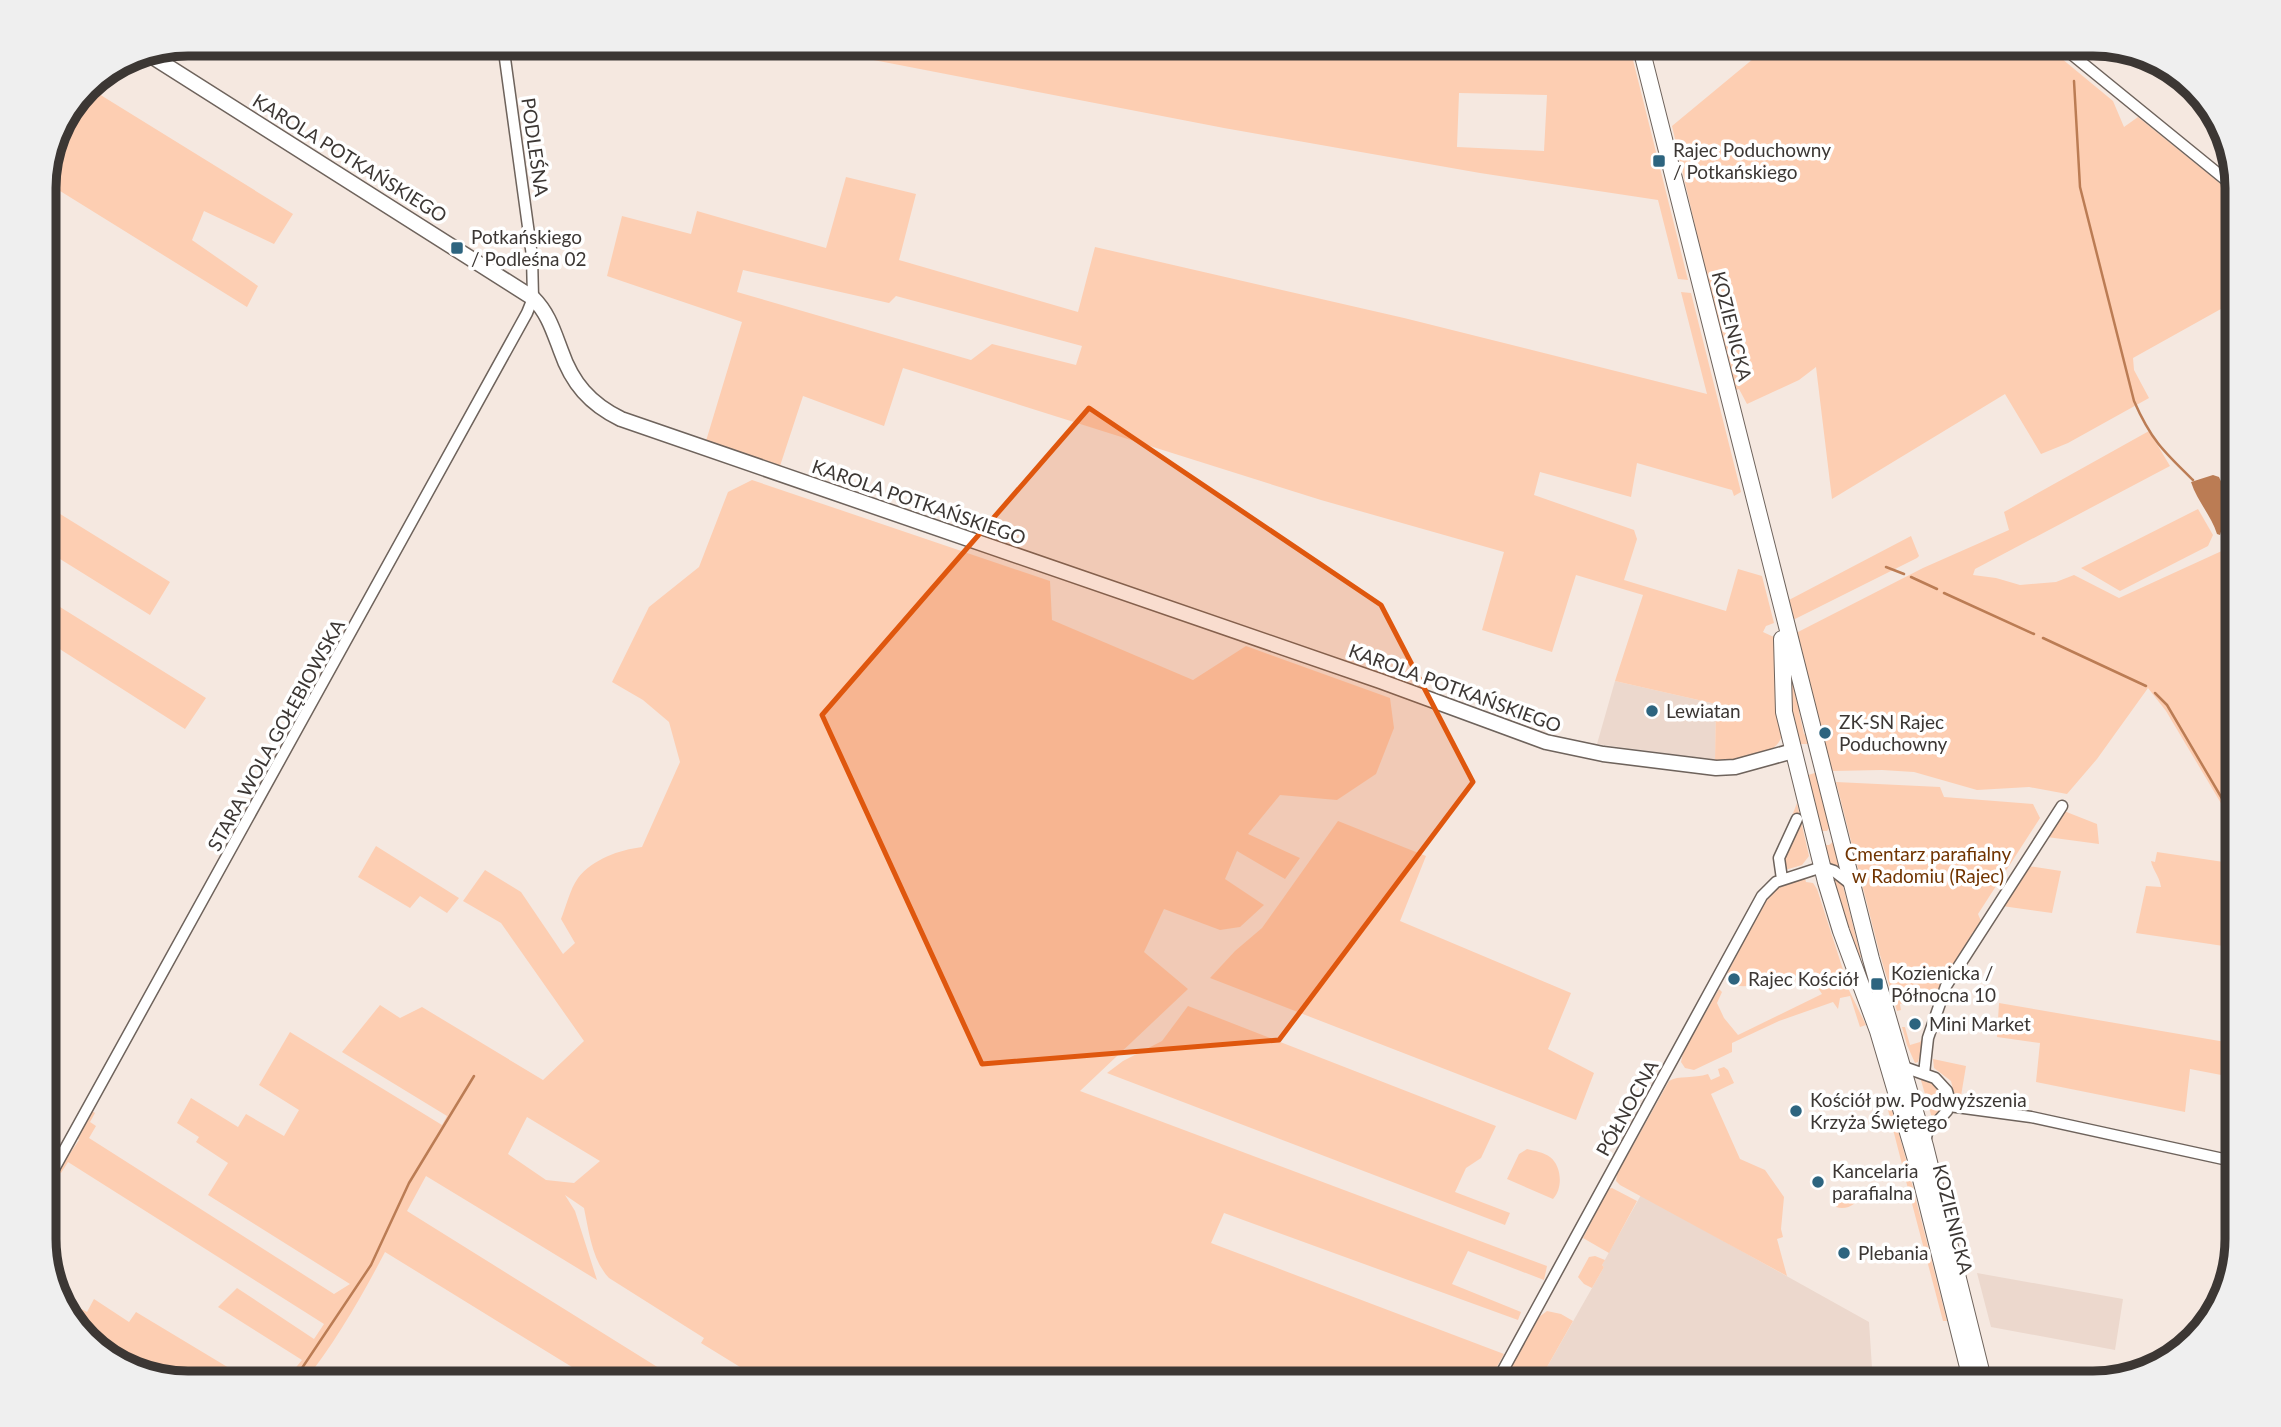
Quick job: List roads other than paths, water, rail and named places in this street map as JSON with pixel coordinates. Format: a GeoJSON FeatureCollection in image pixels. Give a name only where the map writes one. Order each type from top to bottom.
{"type":"FeatureCollection","features":[{"type":"Feature","properties":{"kind":"main road","name":"KOZIENICKA"},"geometry":{"type":"LineString","coordinates":[[1647,56],[1783,619],[1807,753]]}},
{"type":"Feature","properties":{"kind":"main road","name":"KOZIENICKA"},"geometry":{"type":"LineString","coordinates":[[1783,619],[1784,712],[1807,753],[1837,827],[1900,1066],[1925,1125],[1925,1146],[1981,1371]]}},
{"type":"Feature","properties":{"kind":"main road"},"geometry":{"type":"LineString","coordinates":[[1798,770],[1801,757],[1807,753]]}},
{"type":"Feature","properties":{"kind":"main road","name":"KOZIENICKA"},"geometry":{"type":"LineString","coordinates":[[1798,770],[1814,834],[1819,873],[1878,1031],[1917,1163],[1969,1371]]}},
{"type":"Feature","properties":{"kind":"main road"},"geometry":{"type":"LineString","coordinates":[[1814,834],[1823,839],[1830,838],[1837,827]]}},
{"type":"Feature","properties":{"kind":"street","name":"PODLEŚNA"},"geometry":{"type":"LineString","coordinates":[[505,56],[532,256],[533,298]]}},
{"type":"Feature","properties":{"kind":"street"},"geometry":{"type":"LineString","coordinates":[[2074,56],[2225,179]]}},
{"type":"Feature","properties":{"kind":"street","name":"KAROLA POTKAŃSKIEGO"},"geometry":{"type":"LineString","coordinates":[[157,59],[533,298],[546,312],[570,374],[582,391],[610,413],[635,424],[1380,681],[1546,743],[1603,754],[1716,768],[1735,767],[1769,758],[1807,753]]}},
{"type":"Feature","properties":{"kind":"street","name":"STARA WOLA GOŁĘBIOWSKA"},"geometry":{"type":"LineString","coordinates":[[56,1165],[369,603],[533,298]]}},
{"type":"Feature","properties":{"kind":"street"},"geometry":{"type":"LineString","coordinates":[[1769,758],[1782,759],[1798,770]]}},
{"type":"Feature","properties":{"kind":"street"},"geometry":{"type":"LineString","coordinates":[[1924,1074],[1928,1038],[1946,986],[2062,806]]}},
{"type":"Feature","properties":{"kind":"street"},"geometry":{"type":"LineString","coordinates":[[1782,880],[1779,858],[1797,819]]}},
{"type":"Feature","properties":{"kind":"street"},"geometry":{"type":"LineString","coordinates":[[1819,873],[1834,871],[1852,884]]}},
{"type":"Feature","properties":{"kind":"street","name":"PÓŁNOCNA"},"geometry":{"type":"LineString","coordinates":[[1503,1371],[1756,905],[1769,889],[1782,880],[1819,873]]}},
{"type":"Feature","properties":{"kind":"street"},"geometry":{"type":"LineString","coordinates":[[1900,1066],[1935,1078],[1944,1085],[1949,1098],[1944,1117],[1925,1125],[1902,1112]]}},
{"type":"Feature","properties":{"kind":"street"},"geometry":{"type":"LineString","coordinates":[[1949,1106],[2031,1117],[2225,1159]]}},
{"type":"Feature","properties":{"kind":"waterway"},"geometry":{"type":"LineString","coordinates":[[2074,81],[2080,187],[2134,401],[2159,445],[2193,480]]}},
{"type":"Feature","properties":{"kind":"waterway"},"geometry":{"type":"LineString","coordinates":[[1886,567],[1904,574]]}},
{"type":"Feature","properties":{"kind":"waterway"},"geometry":{"type":"LineString","coordinates":[[1911,577],[1937,589]]}},
{"type":"Feature","properties":{"kind":"waterway"},"geometry":{"type":"LineString","coordinates":[[1944,593],[2034,634]]}},
{"type":"Feature","properties":{"kind":"waterway"},"geometry":{"type":"LineString","coordinates":[[2043,638],[2146,686]]}},
{"type":"Feature","properties":{"kind":"waterway"},"geometry":{"type":"LineString","coordinates":[[2155,693],[2167,705],[2225,804]]}},
{"type":"Feature","properties":{"kind":"waterway"},"geometry":{"type":"LineString","coordinates":[[300,1371],[371,1265],[409,1183],[474,1076]]}},
{"type":"Feature","properties":{"kind":"place","name":"Rajec Poduchowny / Potkańskiego"},"geometry":{"type":"Point","coordinates":[1659,161]}},
{"type":"Feature","properties":{"kind":"place","name":"Potkańskiego / Podleśna 02"},"geometry":{"type":"Point","coordinates":[457,248]}},
{"type":"Feature","properties":{"kind":"place","name":"Lewiatan"},"geometry":{"type":"Point","coordinates":[1652,711]}},
{"type":"Feature","properties":{"kind":"place","name":"ZK-SN Rajec Poduchowny"},"geometry":{"type":"Point","coordinates":[1825,733]}},
{"type":"Feature","properties":{"kind":"place","name":"Rajec Kościół"},"geometry":{"type":"Point","coordinates":[1734,979]}},
{"type":"Feature","properties":{"kind":"place","name":"Kozienicka / Północna 10"},"geometry":{"type":"Point","coordinates":[1877,984]}},
{"type":"Feature","properties":{"kind":"place","name":"Mini Market"},"geometry":{"type":"Point","coordinates":[1915,1024]}},
{"type":"Feature","properties":{"kind":"place","name":"Kościół pw. Podwyższenia Krzyża Świętego"},"geometry":{"type":"Point","coordinates":[1796,1111]}},
{"type":"Feature","properties":{"kind":"place","name":"Kancelaria parafialna"},"geometry":{"type":"Point","coordinates":[1818,1182]}},
{"type":"Feature","properties":{"kind":"place","name":"Plebania"},"geometry":{"type":"Point","coordinates":[1844,1253]}},
{"type":"Feature","properties":{"kind":"park label","name":"Cmentarz parafialny w Radomiu (Rajec)"},"geometry":{"type":"Point","coordinates":[1928,865]}}]}
